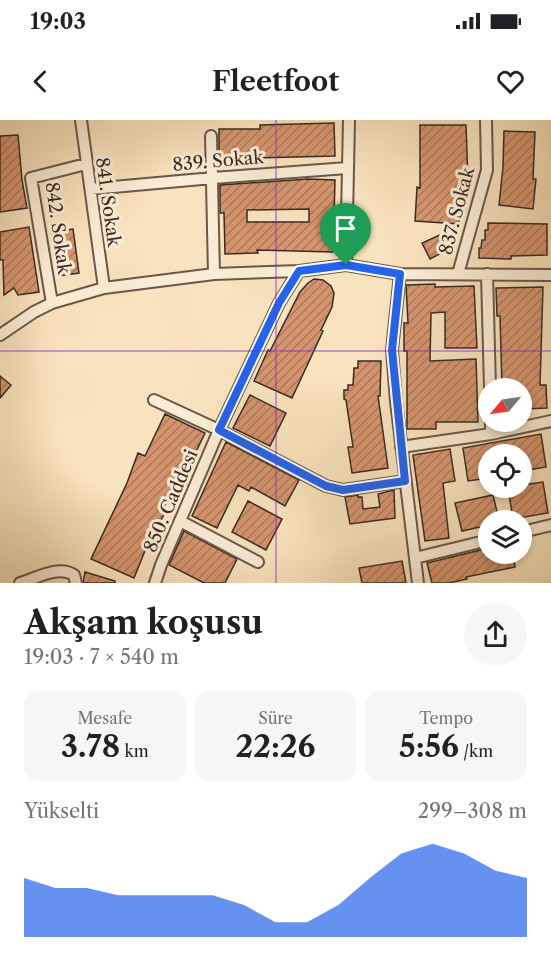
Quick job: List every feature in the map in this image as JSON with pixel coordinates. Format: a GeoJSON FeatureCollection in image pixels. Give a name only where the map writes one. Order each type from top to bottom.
{"type":"FeatureCollection","features":[{"type":"Feature","properties":{"kind":"street","name":"841. Sokak"},"geometry":{"type":"LineString","coordinates":[[81,120],[104,288]]}},
{"type":"Feature","properties":{"kind":"street"},"geometry":{"type":"LineString","coordinates":[[346,265],[350,120]]}},
{"type":"Feature","properties":{"kind":"street","name":"837. Sokak"},"geometry":{"type":"LineString","coordinates":[[458,274],[487,170],[486,120]]}},
{"type":"Feature","properties":{"kind":"street"},"geometry":{"type":"LineString","coordinates":[[211,136],[214,274]]}},
{"type":"Feature","properties":{"kind":"street","name":"842. Sokak"},"geometry":{"type":"LineString","coordinates":[[52,303],[31,178],[86,164]]}},
{"type":"Feature","properties":{"kind":"street","name":"839. Sokak"},"geometry":{"type":"LineString","coordinates":[[91,189],[347,168]]}},
{"type":"Feature","properties":{"kind":"street"},"geometry":{"type":"LineString","coordinates":[[0,335],[52,303],[104,288],[214,274],[299,271],[346,265],[400,274],[551,275]]}},
{"type":"Feature","properties":{"kind":"street","name":"850. Caddesi"},"geometry":{"type":"LineString","coordinates":[[155,583],[219,430],[279,303],[299,271]]}},
{"type":"Feature","properties":{"kind":"street"},"geometry":{"type":"LineString","coordinates":[[400,274],[392,350],[401,447],[418,583]]}},
{"type":"Feature","properties":{"kind":"street"},"geometry":{"type":"LineString","coordinates":[[488,274],[490,378]]}},
{"type":"Feature","properties":{"kind":"street"},"geometry":{"type":"LineString","coordinates":[[154,400],[219,430],[326,486],[343,490],[405,481]]}},
{"type":"Feature","properties":{"kind":"street"},"geometry":{"type":"LineString","coordinates":[[401,447],[491,434],[551,422]]}},
{"type":"Feature","properties":{"kind":"street"},"geometry":{"type":"LineString","coordinates":[[180,521],[258,562]]}},
{"type":"Feature","properties":{"kind":"street"},"geometry":{"type":"LineString","coordinates":[[532,530],[551,525]]}},
{"type":"Feature","properties":{"kind":"street"},"geometry":{"type":"LineString","coordinates":[[415,558],[478,543]]}},
{"type":"Feature","properties":{"kind":"street"},"geometry":{"type":"LineString","coordinates":[[20,583],[59,570],[74,575],[76,583]]}},
{"type":"Feature","properties":{"kind":"building"},"geometry":{"type":"Polygon","coordinates":[[[334,123],[335,156],[253,158],[253,163],[219,163],[219,129],[260,129],[260,125],[334,123]]]}},
{"type":"Feature","properties":{"kind":"building"},"geometry":{"type":"Polygon","coordinates":[[[420,125],[466,125],[468,182],[461,182],[459,224],[415,221],[417,187],[420,188],[420,125]]]}},
{"type":"Feature","properties":{"kind":"building"},"geometry":{"type":"Polygon","coordinates":[[[504,131],[535,132],[533,179],[536,179],[533,209],[499,205],[504,131]]]}},
{"type":"Feature","properties":{"kind":"building"},"geometry":{"type":"Polygon","coordinates":[[[18,135],[27,208],[0,212],[0,136],[18,135]]]}},
{"type":"Feature","properties":{"kind":"building"},"geometry":{"type":"Polygon","coordinates":[[[308,179],[335,180],[333,252],[257,250],[258,253],[225,254],[224,213],[220,213],[220,185],[308,179]],[[309,209],[247,210],[247,222],[309,222],[309,209]]]}},
{"type":"Feature","properties":{"kind":"building"},"geometry":{"type":"Polygon","coordinates":[[[488,223],[547,224],[547,255],[511,256],[511,259],[479,258],[479,248],[481,248],[482,240],[485,240],[488,223]]]}},
{"type":"Feature","properties":{"kind":"building"},"geometry":{"type":"Polygon","coordinates":[[[29,227],[39,292],[18,295],[14,288],[4,295],[0,232],[29,227]]]}},
{"type":"Feature","properties":{"kind":"building"},"geometry":{"type":"Polygon","coordinates":[[[73,229],[79,273],[58,276],[52,232],[73,229]]]}},
{"type":"Feature","properties":{"kind":"building"},"geometry":{"type":"Polygon","coordinates":[[[442,234],[449,249],[430,259],[422,243],[442,234]]]}},
{"type":"Feature","properties":{"kind":"building"},"geometry":{"type":"Polygon","coordinates":[[[314,279],[323,280],[331,286],[334,293],[332,307],[292,398],[254,381],[300,292],[314,279]]]}},
{"type":"Feature","properties":{"kind":"building"},"geometry":{"type":"Polygon","coordinates":[[[406,285],[474,286],[477,348],[445,348],[445,312],[431,313],[430,361],[476,359],[478,422],[436,422],[436,429],[407,429],[407,351],[404,351],[404,323],[408,323],[406,285]]]}},
{"type":"Feature","properties":{"kind":"building"},"geometry":{"type":"Polygon","coordinates":[[[543,287],[540,385],[546,385],[547,408],[532,409],[532,378],[502,378],[500,316],[497,316],[496,288],[543,287]]]}},
{"type":"Feature","properties":{"kind":"building"},"geometry":{"type":"Polygon","coordinates":[[[358,361],[381,361],[380,396],[378,396],[388,468],[352,473],[348,447],[353,447],[344,390],[348,390],[348,385],[353,385],[354,368],[358,368],[358,361]]]}},
{"type":"Feature","properties":{"kind":"building"},"geometry":{"type":"Polygon","coordinates":[[[0,376],[11,385],[0,398],[0,376]]]}},
{"type":"Feature","properties":{"kind":"building"},"geometry":{"type":"Polygon","coordinates":[[[250,395],[286,413],[270,446],[233,428],[250,395]]]}},
{"type":"Feature","properties":{"kind":"building"},"geometry":{"type":"Polygon","coordinates":[[[165,414],[205,433],[190,464],[184,462],[163,509],[166,510],[153,537],[151,536],[134,578],[91,559],[127,483],[138,453],[145,456],[165,414]]]}},
{"type":"Feature","properties":{"kind":"building"},"geometry":{"type":"Polygon","coordinates":[[[541,434],[546,467],[532,469],[532,444],[485,444],[541,434]]]}},
{"type":"Feature","properties":{"kind":"building"},"geometry":{"type":"Polygon","coordinates":[[[226,442],[299,480],[285,506],[251,487],[249,491],[238,485],[217,528],[192,516],[226,442]]]}},
{"type":"Feature","properties":{"kind":"building"},"geometry":{"type":"Polygon","coordinates":[[[478,445],[478,480],[468,481],[463,448],[478,445]]]}},
{"type":"Feature","properties":{"kind":"building"},"geometry":{"type":"Polygon","coordinates":[[[450,449],[455,481],[443,483],[449,538],[425,541],[413,455],[450,449]]]}},
{"type":"Feature","properties":{"kind":"building"},"geometry":{"type":"Polygon","coordinates":[[[543,482],[548,513],[532,516],[532,510],[512,510],[510,498],[532,498],[532,484],[543,482]]]}},
{"type":"Feature","properties":{"kind":"building"},"geometry":{"type":"Polygon","coordinates":[[[394,490],[395,518],[350,524],[345,497],[358,495],[362,497],[363,509],[380,507],[378,494],[394,490]]]}},
{"type":"Feature","properties":{"kind":"building"},"geometry":{"type":"Polygon","coordinates":[[[479,498],[494,498],[497,510],[478,510],[478,527],[462,531],[455,503],[479,498]]]}},
{"type":"Feature","properties":{"kind":"building"},"geometry":{"type":"Polygon","coordinates":[[[248,501],[282,519],[266,550],[232,532],[248,501]]]}},
{"type":"Feature","properties":{"kind":"building"},"geometry":{"type":"Polygon","coordinates":[[[184,531],[237,559],[225,583],[204,583],[169,565],[184,531]]]}},
{"type":"Feature","properties":{"kind":"building"},"geometry":{"type":"Polygon","coordinates":[[[478,551],[478,564],[515,564],[515,567],[466,577],[467,579],[449,583],[432,583],[427,563],[478,551]]]}},
{"type":"Feature","properties":{"kind":"building"},"geometry":{"type":"Polygon","coordinates":[[[402,561],[406,583],[362,583],[359,568],[402,561]]]}},
{"type":"Feature","properties":{"kind":"building"},"geometry":{"type":"Polygon","coordinates":[[[85,572],[115,581],[115,583],[83,583],[85,572]]]}},
{"type":"Feature","properties":{"kind":"route"},"geometry":{"type":"LineString","coordinates":[[346,265],[400,274],[392,350],[405,481],[343,490],[326,486],[219,430],[279,303],[299,271],[346,265]]}}]}
